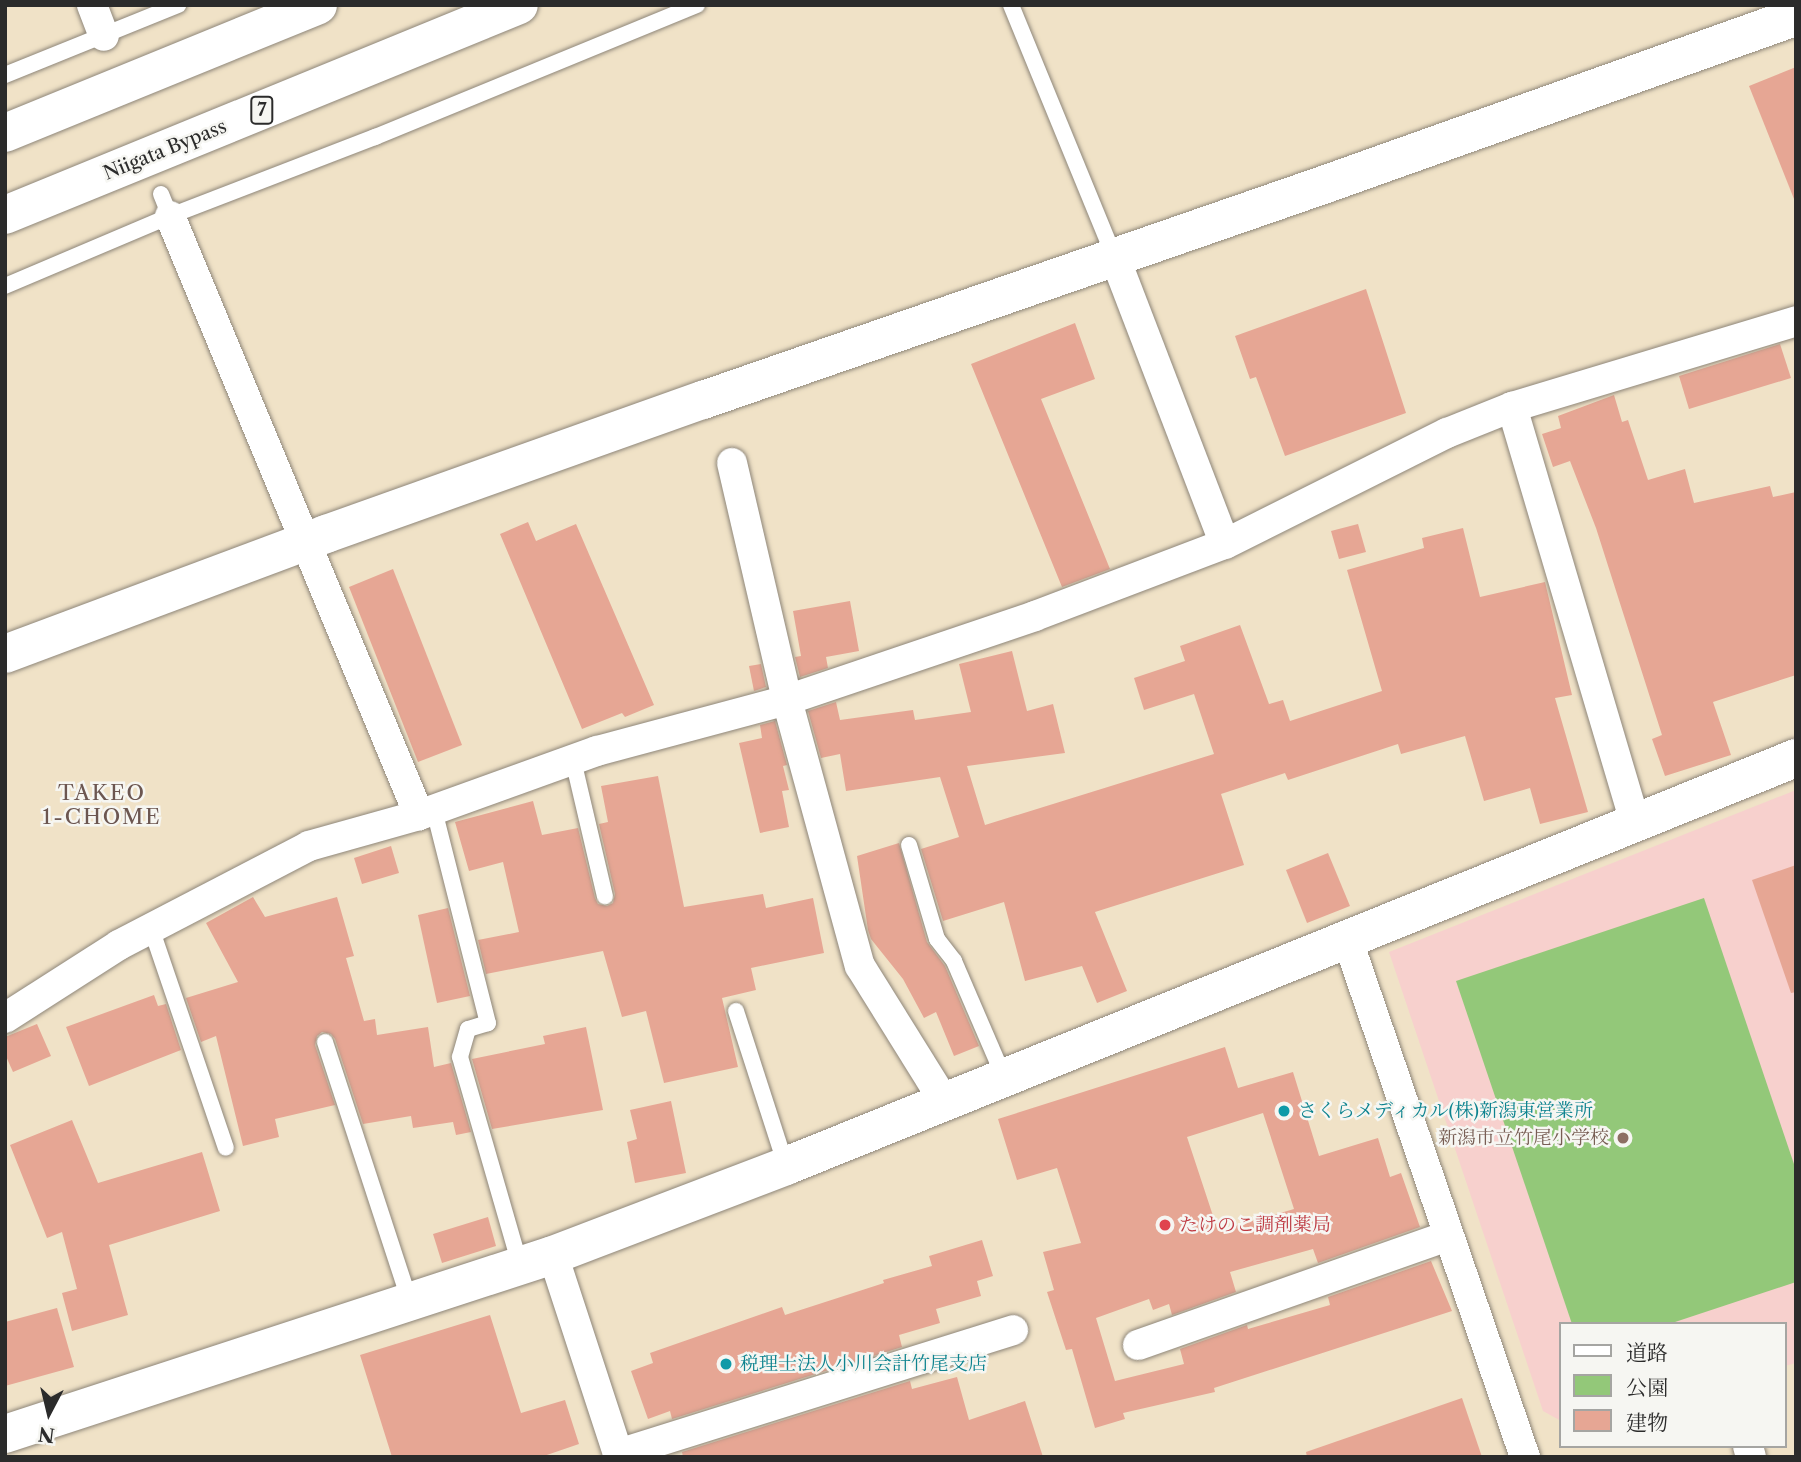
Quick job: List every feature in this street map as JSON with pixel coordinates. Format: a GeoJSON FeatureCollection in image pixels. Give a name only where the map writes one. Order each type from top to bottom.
{"type":"FeatureCollection","features":[{"type":"Feature","properties":{"kind":"main road"},"geometry":{"type":"LineString","coordinates":[[5,133],[318,5]]}},
{"type":"Feature","properties":{"kind":"main road","name":"Niigata Bypass"},"geometry":{"type":"LineString","coordinates":[[5,215],[519,5]]}},
{"type":"Feature","properties":{"kind":"main road"},"geometry":{"type":"LineString","coordinates":[[5,654],[703,400],[1115,258],[1796,17]]}},
{"type":"Feature","properties":{"kind":"main road"},"geometry":{"type":"LineString","coordinates":[[5,1434],[536,1260],[786,1166],[1349,941],[1796,758]]}},
{"type":"Feature","properties":{"kind":"street"},"geometry":{"type":"LineString","coordinates":[[92,5],[107,43]]}},
{"type":"Feature","properties":{"kind":"street"},"geometry":{"type":"LineString","coordinates":[[166,205],[306,543],[427,813]]}},
{"type":"Feature","properties":{"kind":"street"},"geometry":{"type":"LineString","coordinates":[[1115,258],[1225,544]]}},
{"type":"Feature","properties":{"kind":"street"},"geometry":{"type":"LineString","coordinates":[[5,1018],[119,945],[309,846],[427,813],[573,760],[788,700],[1035,616],[1225,544],[1447,433],[1512,407],[1796,321]]}},
{"type":"Feature","properties":{"kind":"street"},"geometry":{"type":"LineString","coordinates":[[1512,407],[1635,822]]}},
{"type":"Feature","properties":{"kind":"street"},"geometry":{"type":"LineString","coordinates":[[732,463],[788,700],[860,966],[944,1101]]}},
{"type":"Feature","properties":{"kind":"street"},"geometry":{"type":"LineString","coordinates":[[1349,941],[1525,1457]]}},
{"type":"Feature","properties":{"kind":"street"},"geometry":{"type":"LineString","coordinates":[[1138,1345],[1448,1236]]}},
{"type":"Feature","properties":{"kind":"street"},"geometry":{"type":"LineString","coordinates":[[536,1260],[618,1455],[1013,1330]]}},
{"type":"Feature","properties":{"kind":"lane"},"geometry":{"type":"LineString","coordinates":[[5,75],[107,43],[178,5]]}},
{"type":"Feature","properties":{"kind":"lane"},"geometry":{"type":"LineString","coordinates":[[5,286],[166,205],[375,137],[696,5]]}},
{"type":"Feature","properties":{"kind":"lane"},"geometry":{"type":"LineString","coordinates":[[1011,5],[1115,258]]}},
{"type":"Feature","properties":{"kind":"lane"},"geometry":{"type":"LineString","coordinates":[[573,760],[605,896]]}},
{"type":"Feature","properties":{"kind":"lane"},"geometry":{"type":"LineString","coordinates":[[427,813],[488,1023],[468,1029],[460,1057],[536,1260]]}},
{"type":"Feature","properties":{"kind":"lane"},"geometry":{"type":"LineString","coordinates":[[909,845],[937,939],[954,961],[1004,1077]]}},
{"type":"Feature","properties":{"kind":"lane"},"geometry":{"type":"LineString","coordinates":[[151,928],[226,1149]]}},
{"type":"Feature","properties":{"kind":"lane"},"geometry":{"type":"LineString","coordinates":[[736,1011],[786,1166]]}},
{"type":"Feature","properties":{"kind":"lane"},"geometry":{"type":"LineString","coordinates":[[325,1042],[410,1302]]}},
{"type":"Feature","properties":{"kind":"shaded area","name":"新潟市立竹尾小学校"},"geometry":{"type":"Polygon","coordinates":[[[1796,790],[1796,1363],[1787,1365],[1787,1322],[1560,1322],[1560,1420],[1543,1411],[1389,952],[1796,790]]]}},
{"type":"Feature","properties":{"kind":"green space","name":"新潟市立竹尾小学校"},"geometry":{"type":"Polygon","coordinates":[[[1704,898],[1796,1170],[1796,1282],[1675,1322],[1571,1322],[1456,981],[1704,898]]]}},
{"type":"Feature","properties":{"kind":"building"},"geometry":{"type":"Polygon","coordinates":[[[1796,67],[1796,199],[1794,199],[1749,86],[1796,67]]]}},
{"type":"Feature","properties":{"kind":"building"},"geometry":{"type":"Polygon","coordinates":[[[1366,289],[1406,413],[1285,456],[1256,377],[1250,379],[1235,336],[1366,289]]]}},
{"type":"Feature","properties":{"kind":"building"},"geometry":{"type":"Polygon","coordinates":[[[1075,323],[1095,379],[1041,399],[1110,569],[1062,587],[971,364],[1075,323]]]}},
{"type":"Feature","properties":{"kind":"building"},"geometry":{"type":"Polygon","coordinates":[[[1780,344],[1791,378],[1689,409],[1679,376],[1780,344]]]}},
{"type":"Feature","properties":{"kind":"building"},"geometry":{"type":"Polygon","coordinates":[[[1614,395],[1622,422],[1628,420],[1648,480],[1685,469],[1694,503],[1770,486],[1773,497],[1796,492],[1796,675],[1713,702],[1731,755],[1665,776],[1652,739],[1662,735],[1596,528],[1570,461],[1553,467],[1542,434],[1561,428],[1558,416],[1614,395]]]}},
{"type":"Feature","properties":{"kind":"building"},"geometry":{"type":"Polygon","coordinates":[[[528,522],[536,541],[576,524],[654,705],[625,717],[622,713],[582,729],[500,534],[528,522]]]}},
{"type":"Feature","properties":{"kind":"building"},"geometry":{"type":"Polygon","coordinates":[[[1358,524],[1366,552],[1339,559],[1331,531],[1358,524]]]}},
{"type":"Feature","properties":{"kind":"building"},"geometry":{"type":"Polygon","coordinates":[[[1463,528],[1480,597],[1545,582],[1572,695],[1555,698],[1588,812],[1540,824],[1530,788],[1484,801],[1465,736],[1401,754],[1398,744],[1288,780],[1285,773],[1221,794],[1244,865],[1095,912],[1127,991],[1097,1003],[1082,966],[1025,981],[1004,902],[943,921],[921,849],[959,837],[940,777],[846,791],[840,754],[821,758],[808,711],[836,702],[840,720],[913,710],[915,720],[971,712],[959,664],[1012,651],[1027,711],[1053,704],[1065,753],[967,766],[985,825],[1214,754],[1194,694],[1144,710],[1134,678],[1185,661],[1180,646],[1240,625],[1269,704],[1283,700],[1290,721],[1382,691],[1347,570],[1424,548],[1422,538],[1463,528]]]}},
{"type":"Feature","properties":{"kind":"building"},"geometry":{"type":"Polygon","coordinates":[[[393,569],[462,745],[418,762],[349,587],[393,569]]]}},
{"type":"Feature","properties":{"kind":"building"},"geometry":{"type":"Polygon","coordinates":[[[850,601],[859,651],[826,657],[828,668],[800,677],[795,657],[801,656],[793,611],[850,601]]]}},
{"type":"Feature","properties":{"kind":"building"},"geometry":{"type":"Polygon","coordinates":[[[761,664],[766,687],[754,691],[749,666],[761,664]]]}},
{"type":"Feature","properties":{"kind":"building"},"geometry":{"type":"Polygon","coordinates":[[[775,721],[787,765],[783,766],[789,790],[782,791],[789,827],[760,833],[739,743],[762,738],[760,725],[775,721]]]}},
{"type":"Feature","properties":{"kind":"building"},"geometry":{"type":"Polygon","coordinates":[[[658,776],[684,907],[763,894],[766,908],[813,898],[824,953],[751,968],[756,990],[722,998],[738,1067],[664,1083],[646,1011],[622,1017],[603,951],[486,974],[478,940],[519,932],[503,862],[469,871],[455,822],[533,801],[542,835],[578,828],[595,898],[598,904],[607,906],[613,903],[615,894],[599,824],[608,822],[601,786],[658,776]]]}},
{"type":"Feature","properties":{"kind":"building"},"geometry":{"type":"Polygon","coordinates":[[[899,843],[927,942],[945,966],[979,1046],[954,1056],[936,1012],[924,1018],[903,979],[871,939],[868,930],[857,856],[899,843]]]}},
{"type":"Feature","properties":{"kind":"building"},"geometry":{"type":"Polygon","coordinates":[[[391,846],[399,873],[362,884],[354,858],[391,846]]]}},
{"type":"Feature","properties":{"kind":"building"},"geometry":{"type":"Polygon","coordinates":[[[1328,853],[1350,906],[1307,923],[1286,870],[1328,853]]]}},
{"type":"Feature","properties":{"kind":"building"},"geometry":{"type":"Polygon","coordinates":[[[1796,865],[1796,992],[1791,993],[1752,880],[1796,865]]]}},
{"type":"Feature","properties":{"kind":"building"},"geometry":{"type":"Polygon","coordinates":[[[253,897],[265,917],[337,897],[354,956],[346,958],[364,1021],[375,1019],[377,1035],[428,1027],[434,1067],[451,1063],[471,1132],[456,1135],[453,1122],[413,1128],[411,1116],[363,1124],[335,1039],[331,1034],[322,1032],[317,1036],[315,1045],[335,1105],[275,1119],[279,1137],[243,1146],[216,1036],[201,1042],[186,998],[238,982],[206,923],[253,897]]]}},
{"type":"Feature","properties":{"kind":"building"},"geometry":{"type":"Polygon","coordinates":[[[448,908],[470,996],[437,1003],[418,915],[448,908]]]}},
{"type":"Feature","properties":{"kind":"building"},"geometry":{"type":"Polygon","coordinates":[[[154,995],[158,1006],[166,1004],[181,1050],[89,1086],[66,1027],[154,995]]]}},
{"type":"Feature","properties":{"kind":"building"},"geometry":{"type":"Polygon","coordinates":[[[37,1024],[51,1056],[13,1072],[5,1054],[5,1037],[37,1024]]]}},
{"type":"Feature","properties":{"kind":"building"},"geometry":{"type":"Polygon","coordinates":[[[586,1027],[603,1110],[492,1129],[472,1059],[545,1044],[543,1036],[586,1027]]]}},
{"type":"Feature","properties":{"kind":"building"},"geometry":{"type":"Polygon","coordinates":[[[1225,1047],[1238,1088],[1293,1072],[1319,1156],[1378,1138],[1390,1177],[1401,1173],[1420,1227],[1318,1263],[1313,1249],[1230,1272],[1236,1292],[1172,1315],[1169,1304],[1153,1310],[1149,1299],[1096,1318],[1115,1381],[1184,1364],[1180,1349],[1247,1325],[1248,1329],[1330,1305],[1328,1297],[1431,1261],[1452,1311],[1214,1388],[1215,1392],[1123,1413],[1125,1419],[1095,1428],[1072,1349],[1066,1350],[1047,1292],[1054,1290],[1043,1252],[1081,1243],[1057,1168],[1017,1180],[998,1119],[1225,1047]],[[1263,1113],[1187,1137],[1218,1231],[1294,1209],[1263,1113]]]}},
{"type":"Feature","properties":{"kind":"building"},"geometry":{"type":"Polygon","coordinates":[[[671,1101],[686,1173],[635,1183],[627,1142],[637,1139],[630,1110],[671,1101]]]}},
{"type":"Feature","properties":{"kind":"building"},"geometry":{"type":"Polygon","coordinates":[[[72,1120],[98,1183],[202,1152],[220,1211],[109,1245],[128,1315],[72,1331],[62,1293],[77,1289],[62,1232],[47,1238],[10,1145],[72,1120]]]}},
{"type":"Feature","properties":{"kind":"building"},"geometry":{"type":"Polygon","coordinates":[[[488,1217],[496,1246],[442,1263],[433,1234],[488,1217]]]}},
{"type":"Feature","properties":{"kind":"building"},"geometry":{"type":"Polygon","coordinates":[[[982,1240],[993,1276],[977,1281],[981,1296],[936,1309],[940,1323],[899,1335],[902,1347],[672,1419],[670,1411],[648,1419],[631,1371],[653,1363],[650,1353],[782,1307],[785,1315],[884,1283],[883,1280],[932,1266],[929,1256],[982,1240]]]}},
{"type":"Feature","properties":{"kind":"building"},"geometry":{"type":"Polygon","coordinates":[[[57,1308],[74,1367],[5,1386],[5,1322],[57,1308]]]}},
{"type":"Feature","properties":{"kind":"building"},"geometry":{"type":"Polygon","coordinates":[[[490,1315],[521,1413],[565,1400],[579,1444],[541,1457],[392,1457],[360,1355],[490,1315]]]}},
{"type":"Feature","properties":{"kind":"building"},"geometry":{"type":"Polygon","coordinates":[[[957,1377],[969,1420],[1025,1401],[1043,1457],[683,1457],[682,1452],[910,1381],[912,1389],[957,1377]]]}},
{"type":"Feature","properties":{"kind":"building"},"geometry":{"type":"Polygon","coordinates":[[[1462,1398],[1482,1457],[1307,1457],[1306,1452],[1462,1398]]]}},
{"type":"Feature","properties":{"kind":"place","name":"さくらメディカル(株)新潟東営業所"},"geometry":{"type":"Point","coordinates":[1284,1111]}},
{"type":"Feature","properties":{"kind":"place","name":"新潟市立竹尾小学校"},"geometry":{"type":"Point","coordinates":[1623,1138]}},
{"type":"Feature","properties":{"kind":"place","name":"たけのこ調剤薬局"},"geometry":{"type":"Point","coordinates":[1165,1225]}},
{"type":"Feature","properties":{"kind":"place","name":"税理士法人小川会計竹尾支店"},"geometry":{"type":"Point","coordinates":[726,1364]}},
{"type":"Feature","properties":{"kind":"district","name":"TAKEO 1-CHOME"},"geometry":{"type":"Point","coordinates":[102,805]}}]}
